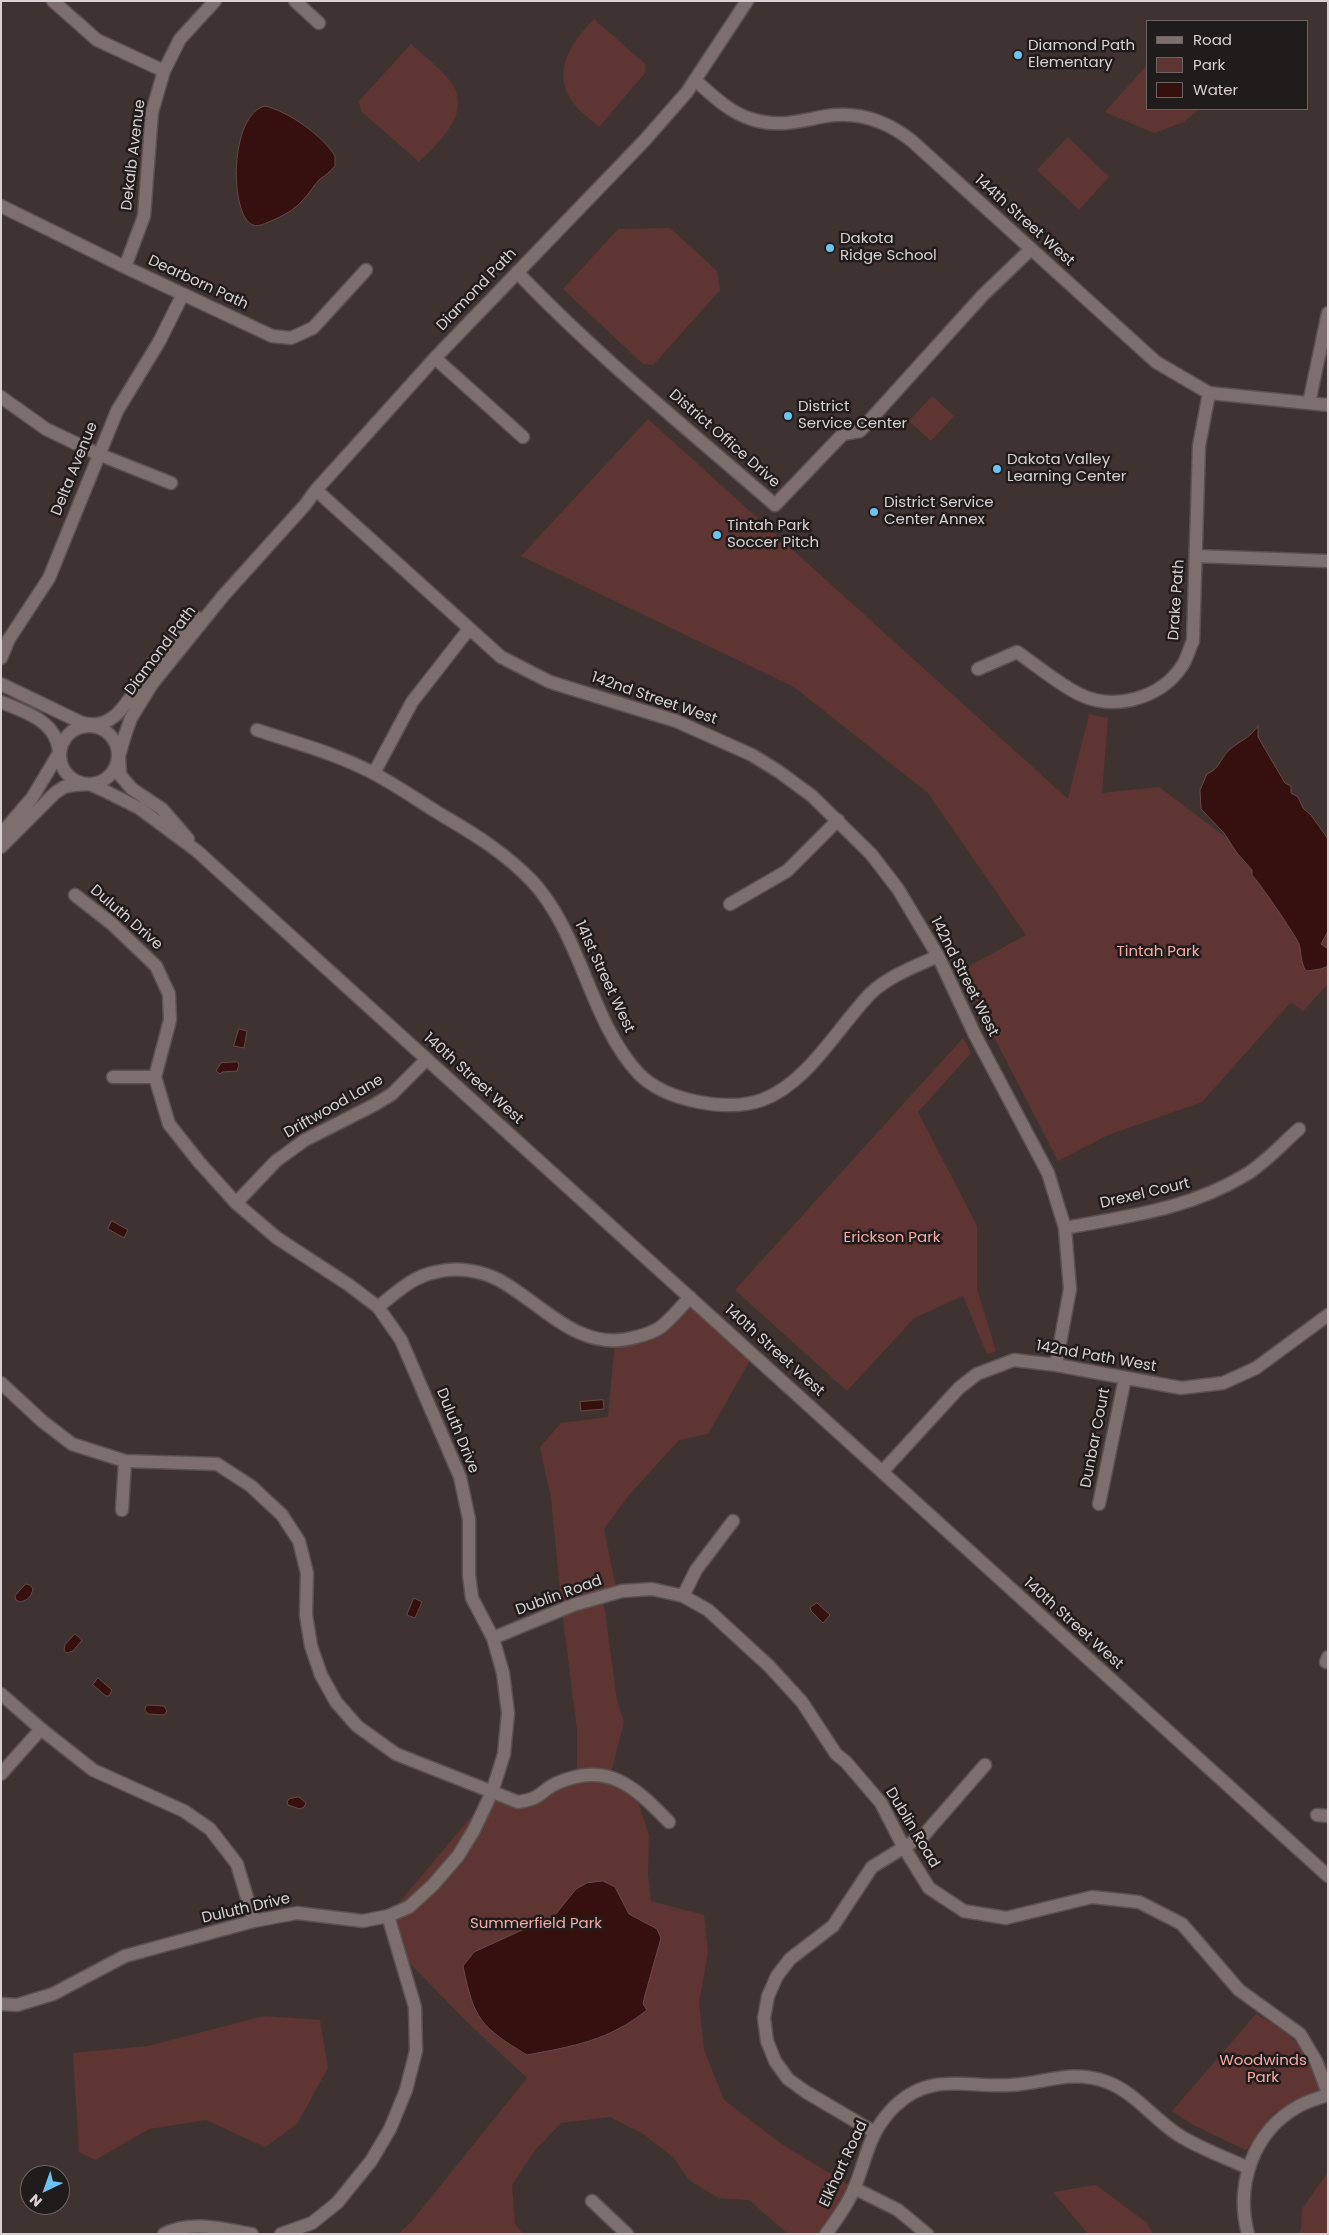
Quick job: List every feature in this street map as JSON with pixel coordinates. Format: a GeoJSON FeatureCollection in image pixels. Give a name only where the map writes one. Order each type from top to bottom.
{"type":"FeatureCollection","features":[{"type":"Feature","properties":{"kind":"street"},"geometry":{"type":"LineString","coordinates":[[53,1],[97,40],[164,71]]}},
{"type":"Feature","properties":{"kind":"street","name":"Dekalb Avenue"},"geometry":{"type":"LineString","coordinates":[[125,267],[144,216],[152,112],[164,71],[180,39],[215,1]]}},
{"type":"Feature","properties":{"kind":"street"},"geometry":{"type":"LineString","coordinates":[[296,1],[319,23]]}},
{"type":"Feature","properties":{"kind":"street","name":"Diamond Path"},"geometry":{"type":"LineString","coordinates":[[1,847],[55,793],[64,787],[101,782],[108,777],[116,765],[132,718],[152,684],[222,596],[435,358],[644,141],[688,92],[747,1]]}},
{"type":"Feature","properties":{"kind":"street","name":"144th Street West"},"geometry":{"type":"LineString","coordinates":[[695,80],[728,108],[751,119],[763,122],[788,124],[826,116],[853,115],[890,126],[912,141],[1156,362],[1209,393],[1328,405]]}},
{"type":"Feature","properties":{"kind":"street","name":"Dearborn Path"},"geometry":{"type":"LineString","coordinates":[[1,206],[272,336],[291,338],[313,328],[366,270]]}},
{"type":"Feature","properties":{"kind":"street","name":"District Office Drive"},"geometry":{"type":"LineString","coordinates":[[517,272],[549,306],[614,365],[775,505],[843,434],[860,431],[983,295],[1031,249]]}},
{"type":"Feature","properties":{"kind":"street","name":"Delta Avenue"},"geometry":{"type":"LineString","coordinates":[[1,658],[9,639],[49,578],[117,411],[160,342],[183,294]]}},
{"type":"Feature","properties":{"kind":"street"},"geometry":{"type":"LineString","coordinates":[[1309,403],[1328,313]]}},
{"type":"Feature","properties":{"kind":"street"},"geometry":{"type":"LineString","coordinates":[[435,358],[524,438]]}},
{"type":"Feature","properties":{"kind":"street","name":"Drake Path"},"geometry":{"type":"LineString","coordinates":[[978,669],[1017,652],[1080,695],[1104,702],[1131,701],[1163,687],[1182,666],[1193,641],[1199,446],[1209,393]]}},
{"type":"Feature","properties":{"kind":"street"},"geometry":{"type":"LineString","coordinates":[[1,397],[46,429],[98,454],[171,483]]}},
{"type":"Feature","properties":{"kind":"street","name":"142nd Street West"},"geometry":{"type":"LineString","coordinates":[[316,490],[501,657],[550,682],[676,720],[752,755],[812,796],[871,854],[898,890],[938,956],[975,1035],[1048,1173],[1065,1228],[1070,1289],[1056,1365]]}},
{"type":"Feature","properties":{"kind":"street"},"geometry":{"type":"LineString","coordinates":[[1196,556],[1328,561]]}},
{"type":"Feature","properties":{"kind":"street","name":"Diamond Path"},"geometry":{"type":"LineString","coordinates":[[1,834],[32,798],[70,736],[82,727],[101,724],[120,711],[154,661],[173,640],[222,596]]}},
{"type":"Feature","properties":{"kind":"street"},"geometry":{"type":"LineString","coordinates":[[374,774],[412,702],[469,629]]}},
{"type":"Feature","properties":{"kind":"street"},"geometry":{"type":"LineString","coordinates":[[1,684],[90,726],[103,729],[117,746],[119,756]]}},
{"type":"Feature","properties":{"kind":"street"},"geometry":{"type":"LineString","coordinates":[[1,702],[22,710],[47,724],[59,746],[60,763],[69,775],[78,781],[89,784]]}},
{"type":"Feature","properties":{"kind":"street","name":"141st Street West"},"geometry":{"type":"LineString","coordinates":[[257,730],[322,751],[374,774],[491,844],[533,882],[564,928],[616,1044],[640,1074],[660,1089],[682,1099],[707,1104],[732,1105],[746,1104],[764,1099],[796,1079],[872,992],[906,971],[938,956]]}},
{"type":"Feature","properties":{"kind":"street","name":"140th Street West"},"geometry":{"type":"LineString","coordinates":[[119,756],[120,775],[127,784],[162,809],[197,850]]}},
{"type":"Feature","properties":{"kind":"street","name":"140th Street West"},"geometry":{"type":"LineString","coordinates":[[89,784],[139,808],[197,850],[1328,1876]]}},
{"type":"Feature","properties":{"kind":"street"},"geometry":{"type":"LineString","coordinates":[[730,904],[786,870],[838,820]]}},
{"type":"Feature","properties":{"kind":"street","name":"Duluth Drive"},"geometry":{"type":"LineString","coordinates":[[1,2004],[17,2004],[53,1994],[125,1956],[254,1921],[296,1913],[363,1921],[388,1916],[409,1907],[433,1885],[458,1856],[492,1792],[504,1754],[508,1713],[503,1674],[493,1638],[472,1598],[469,1576],[469,1519],[460,1477],[401,1340],[378,1307],[349,1285],[277,1238],[236,1203],[199,1162],[170,1124],[155,1077],[170,1020],[169,994],[156,966],[112,924],[75,895]]}},
{"type":"Feature","properties":{"kind":"street","name":"Driftwood Lane"},"geometry":{"type":"LineString","coordinates":[[236,1203],[276,1161],[305,1140],[392,1094],[427,1059]]}},
{"type":"Feature","properties":{"kind":"street"},"geometry":{"type":"LineString","coordinates":[[112,1077],[155,1077]]}},
{"type":"Feature","properties":{"kind":"street","name":"Drexel Court"},"geometry":{"type":"LineString","coordinates":[[1065,1228],[1169,1208],[1206,1196],[1248,1173],[1299,1129]]}},
{"type":"Feature","properties":{"kind":"street"},"geometry":{"type":"LineString","coordinates":[[378,1307],[416,1278],[436,1272],[457,1270],[478,1272],[498,1280],[562,1324],[583,1335],[604,1341],[624,1341],[644,1335],[660,1327],[690,1297]]}},
{"type":"Feature","properties":{"kind":"street","name":"142nd Path West"},"geometry":{"type":"LineString","coordinates":[[882,1472],[959,1388],[977,1374],[1014,1360],[1056,1365],[1181,1388],[1223,1383],[1256,1368],[1328,1315]]}},
{"type":"Feature","properties":{"kind":"street","name":"Dunbar Court"},"geometry":{"type":"LineString","coordinates":[[1099,1504],[1125,1378]]}},
{"type":"Feature","properties":{"kind":"street"},"geometry":{"type":"LineString","coordinates":[[1,1383],[42,1421],[72,1444],[125,1461],[217,1464],[251,1486],[282,1515],[299,1542],[307,1572],[306,1615],[310,1646],[321,1675],[336,1702],[357,1726],[396,1754],[518,1802],[535,1798],[553,1784],[578,1775],[603,1775],[622,1782],[642,1794],[669,1822]]}},
{"type":"Feature","properties":{"kind":"street"},"geometry":{"type":"LineString","coordinates":[[122,1510],[125,1461]]}},
{"type":"Feature","properties":{"kind":"street"},"geometry":{"type":"LineString","coordinates":[[683,1596],[696,1570],[733,1521]]}},
{"type":"Feature","properties":{"kind":"street","name":"Dublin Road"},"geometry":{"type":"LineString","coordinates":[[493,1638],[573,1605],[622,1591],[652,1589],[683,1596],[708,1610],[786,1683],[816,1722],[836,1754],[846,1762],[881,1803],[903,1846],[929,1888],[964,1911],[1006,1918],[1092,1897],[1139,1902],[1182,1924],[1239,1990],[1300,2034],[1316,2060],[1328,2094]]}},
{"type":"Feature","properties":{"kind":"street"},"geometry":{"type":"LineString","coordinates":[[1,1694],[41,1730],[93,1770],[184,1811],[210,1829],[237,1864],[254,1921]]}},
{"type":"Feature","properties":{"kind":"street"},"geometry":{"type":"LineString","coordinates":[[1,1774],[41,1730]]}},
{"type":"Feature","properties":{"kind":"street"},"geometry":{"type":"LineString","coordinates":[[874,2132],[806,2092],[788,2079],[775,2061],[767,2041],[764,2018],[768,1996],[777,1976],[790,1959],[833,1926],[872,1867],[903,1846],[924,1835],[985,1765]]}},
{"type":"Feature","properties":{"kind":"street"},"geometry":{"type":"LineString","coordinates":[[281,2234],[312,2224],[337,2203],[371,2161],[390,2129],[406,2090],[416,2051],[415,2006],[388,1916]]}},
{"type":"Feature","properties":{"kind":"street","name":"Elkhart Road"},"geometry":{"type":"LineString","coordinates":[[826,2234],[841,2213],[854,2188],[874,2132],[900,2102],[934,2086],[956,2082],[1011,2085],[1057,2077],[1083,2076],[1119,2088],[1178,2135],[1248,2168]]}},
{"type":"Feature","properties":{"kind":"street"},"geometry":{"type":"LineString","coordinates":[[1248,2234],[1243,2202],[1248,2168],[1262,2140],[1283,2116],[1300,2105],[1328,2094]]}},
{"type":"Feature","properties":{"kind":"street"},"geometry":{"type":"LineString","coordinates":[[854,2188],[898,2210],[927,2234]]}},
{"type":"Feature","properties":{"kind":"street"},"geometry":{"type":"LineString","coordinates":[[592,2201],[628,2234]]}},
{"type":"Feature","properties":{"kind":"street"},"geometry":{"type":"LineString","coordinates":[[164,2234],[173,2229],[204,2226],[252,2234]]}},
{"type":"Feature","properties":{"kind":"green space"},"geometry":{"type":"Polygon","coordinates":[[[594,19],[645,64],[645,73],[599,127],[578,109],[568,94],[564,82],[566,60],[571,49],[594,19]]]}},
{"type":"Feature","properties":{"kind":"green space"},"geometry":{"type":"Polygon","coordinates":[[[411,44],[452,83],[458,100],[454,120],[449,129],[419,162],[361,111],[359,101],[411,44]]]}},
{"type":"Feature","properties":{"kind":"green space"},"geometry":{"type":"Polygon","coordinates":[[[1146,66],[1146,110],[1198,110],[1184,122],[1154,133],[1105,112],[1146,66]]]}},
{"type":"Feature","properties":{"kind":"green space"},"geometry":{"type":"Polygon","coordinates":[[[1068,137],[1109,177],[1079,210],[1037,170],[1068,137]]]}},
{"type":"Feature","properties":{"kind":"green space"},"geometry":{"type":"Polygon","coordinates":[[[670,228],[717,271],[720,290],[653,365],[643,364],[563,289],[618,229],[670,228]]]}},
{"type":"Feature","properties":{"kind":"green space"},"geometry":{"type":"Polygon","coordinates":[[[932,396],[954,416],[931,441],[909,421],[932,396]]]}},
{"type":"Feature","properties":{"kind":"green space","name":"Tintah Park"},"geometry":{"type":"Polygon","coordinates":[[[648,419],[1068,799],[1089,714],[1108,718],[1102,793],[1159,787],[1328,914],[1328,984],[1303,1011],[1291,1002],[1202,1102],[1108,1135],[1058,1161],[960,971],[1026,935],[928,793],[794,687],[521,556],[648,419]]]}},
{"type":"Feature","properties":{"kind":"green space","name":"Erickson Park"},"geometry":{"type":"Polygon","coordinates":[[[963,1038],[971,1053],[918,1112],[977,1226],[977,1289],[996,1351],[987,1354],[963,1296],[914,1318],[847,1391],[735,1290],[963,1038]]]}},
{"type":"Feature","properties":{"kind":"green space","name":"Summerfield Park"},"geometry":{"type":"Polygon","coordinates":[[[690,1297],[753,1355],[708,1434],[679,1440],[629,1495],[604,1529],[617,1593],[603,1597],[617,1701],[624,1722],[610,1777],[634,1790],[649,1835],[648,1875],[651,1901],[704,1915],[708,1952],[699,2003],[704,2050],[724,2100],[783,2145],[854,2188],[826,2234],[788,2234],[749,2200],[718,2198],[689,2180],[673,2157],[643,2134],[610,2117],[561,2123],[535,2150],[512,2185],[515,2224],[523,2234],[398,2234],[412,2221],[527,2078],[465,2020],[399,1952],[388,1916],[492,1792],[518,1802],[577,1775],[577,1730],[562,1610],[551,1498],[540,1447],[561,1423],[608,1417],[615,1341],[678,1310],[690,1297]]]}},
{"type":"Feature","properties":{"kind":"green space","name":"Woodwinds Park"},"geometry":{"type":"Polygon","coordinates":[[[1256,2014],[1281,2029],[1297,2044],[1303,2052],[1319,2090],[1296,2099],[1274,2114],[1246,2150],[1193,2125],[1172,2111],[1256,2014]]]}},
{"type":"Feature","properties":{"kind":"green space"},"geometry":{"type":"Polygon","coordinates":[[[264,2016],[320,2020],[328,2068],[297,2124],[265,2147],[206,2120],[149,2129],[95,2160],[79,2152],[73,2053],[148,2046],[264,2016]]]}},
{"type":"Feature","properties":{"kind":"green space"},"geometry":{"type":"Polygon","coordinates":[[[1328,2172],[1328,2234],[1298,2234],[1301,2230],[1302,2209],[1328,2172]]]}},
{"type":"Feature","properties":{"kind":"green space"},"geometry":{"type":"Polygon","coordinates":[[[1096,2185],[1147,2223],[1153,2234],[1088,2234],[1053,2192],[1096,2185]]]}},
{"type":"Feature","properties":{"kind":"water"},"geometry":{"type":"Polygon","coordinates":[[[265,106],[284,113],[314,133],[335,156],[335,166],[320,179],[300,204],[292,210],[267,223],[253,225],[245,218],[240,204],[236,165],[239,145],[245,127],[253,113],[265,106]]]}},
{"type":"Feature","properties":{"kind":"water"},"geometry":{"type":"Polygon","coordinates":[[[1258,726],[1258,737],[1285,783],[1291,786],[1291,793],[1298,797],[1303,808],[1311,815],[1328,839],[1328,931],[1321,944],[1328,949],[1328,966],[1321,969],[1306,971],[1299,944],[1285,920],[1252,875],[1252,870],[1237,853],[1224,833],[1201,809],[1200,790],[1207,774],[1217,767],[1228,751],[1251,734],[1258,726]]]}},
{"type":"Feature","properties":{"kind":"water"},"geometry":{"type":"Polygon","coordinates":[[[239,1029],[247,1031],[244,1048],[234,1046],[239,1029]]]}},
{"type":"Feature","properties":{"kind":"water"},"geometry":{"type":"Polygon","coordinates":[[[237,1062],[239,1064],[237,1071],[222,1072],[220,1074],[216,1071],[221,1063],[237,1062]]]}},
{"type":"Feature","properties":{"kind":"water"},"geometry":{"type":"Polygon","coordinates":[[[112,1221],[128,1230],[124,1238],[108,1229],[112,1221]]]}},
{"type":"Feature","properties":{"kind":"water"},"geometry":{"type":"Polygon","coordinates":[[[603,1400],[604,1409],[581,1411],[580,1402],[603,1400]]]}},
{"type":"Feature","properties":{"kind":"water"},"geometry":{"type":"Polygon","coordinates":[[[26,1584],[30,1585],[33,1589],[32,1592],[29,1598],[20,1602],[16,1600],[15,1596],[26,1584]]]}},
{"type":"Feature","properties":{"kind":"water"},"geometry":{"type":"Polygon","coordinates":[[[414,1598],[422,1602],[415,1618],[407,1615],[414,1598]]]}},
{"type":"Feature","properties":{"kind":"water"},"geometry":{"type":"Polygon","coordinates":[[[817,1603],[830,1615],[823,1623],[810,1608],[817,1603]]]}},
{"type":"Feature","properties":{"kind":"water"},"geometry":{"type":"Polygon","coordinates":[[[75,1634],[82,1640],[73,1651],[66,1653],[64,1650],[65,1645],[75,1634]]]}},
{"type":"Feature","properties":{"kind":"water"},"geometry":{"type":"Polygon","coordinates":[[[98,1678],[112,1690],[109,1696],[106,1696],[93,1685],[98,1678]]]}},
{"type":"Feature","properties":{"kind":"water"},"geometry":{"type":"Polygon","coordinates":[[[147,1705],[164,1706],[167,1711],[164,1715],[148,1714],[145,1710],[147,1705]]]}},
{"type":"Feature","properties":{"kind":"water"},"geometry":{"type":"Polygon","coordinates":[[[299,1797],[306,1803],[304,1807],[300,1809],[288,1805],[289,1799],[299,1797]]]}},
{"type":"Feature","properties":{"kind":"water"},"geometry":{"type":"Polygon","coordinates":[[[603,1881],[615,1887],[629,1914],[657,1929],[661,1938],[643,2004],[647,2010],[618,2029],[590,2041],[527,2055],[499,2037],[482,2020],[471,1999],[463,1966],[474,1952],[555,1915],[576,1889],[587,1883],[603,1881]]]}},
{"type":"Feature","properties":{"kind":"place","name":"Diamond Path Elementary"},"geometry":{"type":"Point","coordinates":[1018,55]}},
{"type":"Feature","properties":{"kind":"place","name":"Dakota Ridge School"},"geometry":{"type":"Point","coordinates":[830,248]}},
{"type":"Feature","properties":{"kind":"place","name":"District Service Center"},"geometry":{"type":"Point","coordinates":[788,416]}},
{"type":"Feature","properties":{"kind":"place","name":"Dakota Valley Learning Center"},"geometry":{"type":"Point","coordinates":[997,469]}},
{"type":"Feature","properties":{"kind":"place","name":"District Service Center Annex"},"geometry":{"type":"Point","coordinates":[874,512]}},
{"type":"Feature","properties":{"kind":"place","name":"Tintah Park Soccer Pitch"},"geometry":{"type":"Point","coordinates":[717,535]}}]}
